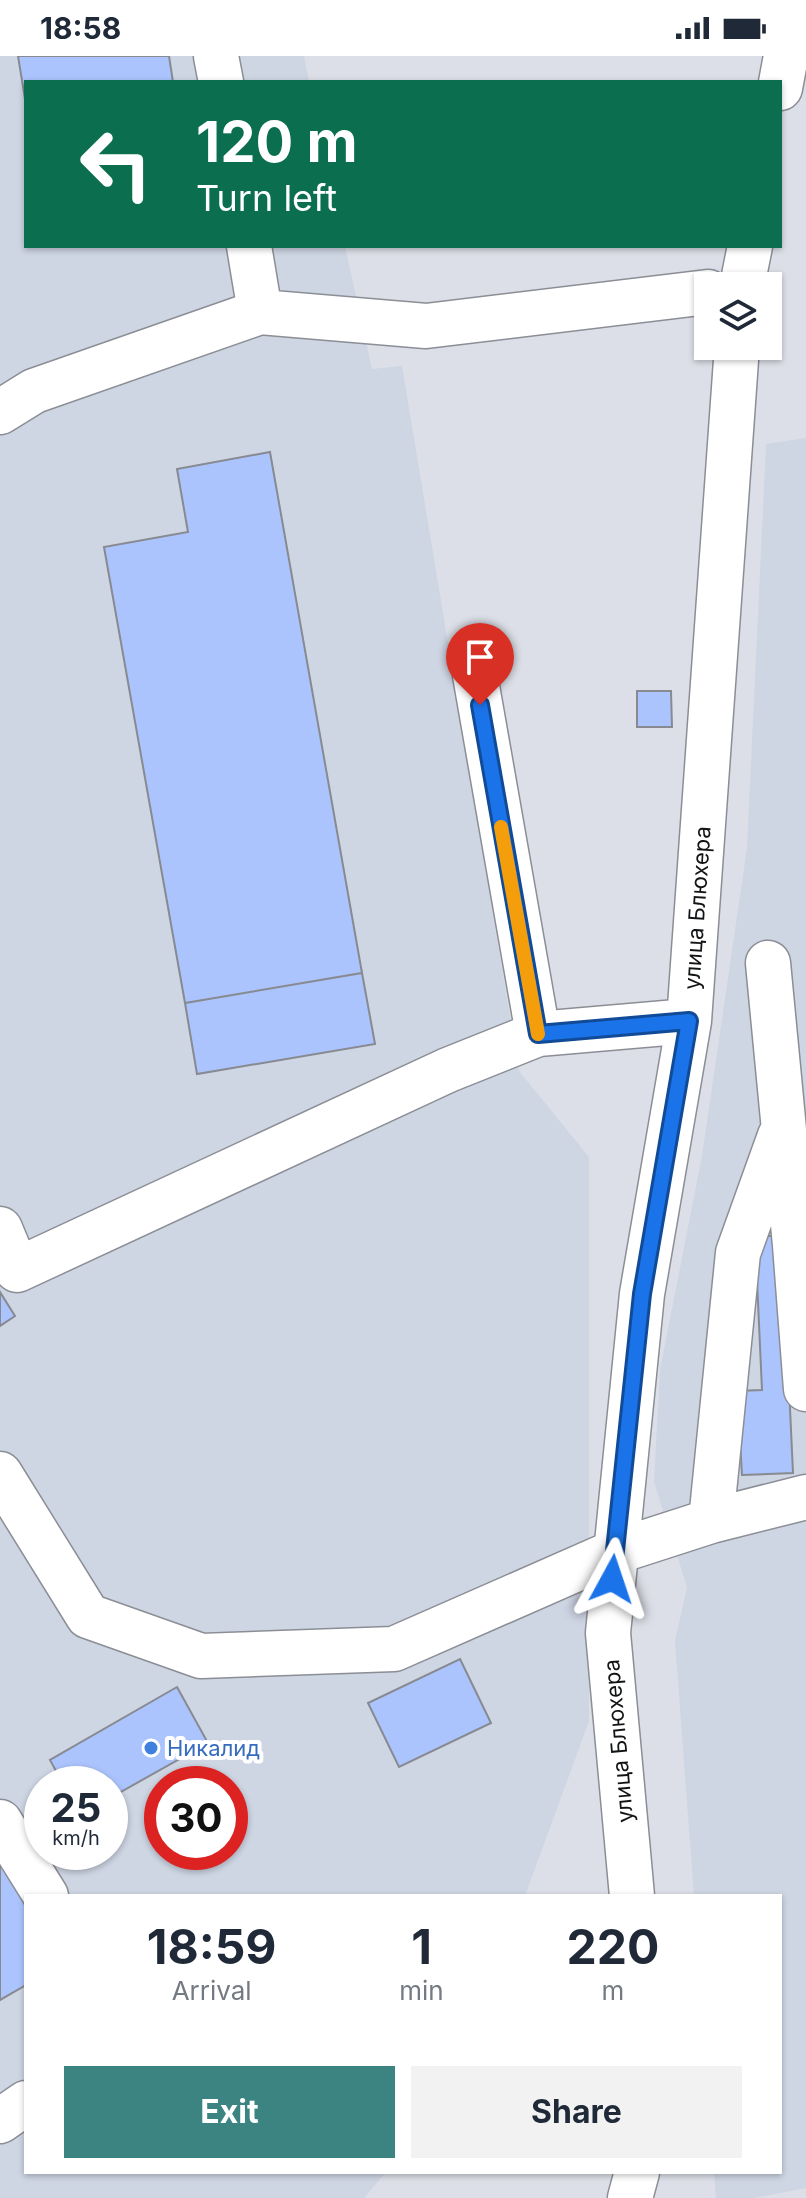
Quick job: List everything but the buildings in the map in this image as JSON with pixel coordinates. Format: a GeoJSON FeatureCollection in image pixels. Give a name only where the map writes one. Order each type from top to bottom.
{"type":"FeatureCollection","features":[{"type":"Feature","properties":{"kind":"street"},"geometry":{"type":"LineString","coordinates":[[216,56],[221,80]]}},
{"type":"Feature","properties":{"kind":"street"},"geometry":{"type":"LineString","coordinates":[[782,80],[786,56]]}},
{"type":"Feature","properties":{"kind":"street"},"geometry":{"type":"LineString","coordinates":[[249,248],[260,312]]}},
{"type":"Feature","properties":{"kind":"street"},"geometry":{"type":"LineString","coordinates":[[745,272],[750,248]]}},
{"type":"Feature","properties":{"kind":"street"},"geometry":{"type":"LineString","coordinates":[[0,412],[34,391],[260,312],[426,326],[694,294]]}},
{"type":"Feature","properties":{"kind":"street","name":"улица Блюхера"},"geometry":{"type":"LineString","coordinates":[[632,1894],[608,1633],[642,1294],[689,1021],[736,360]]}},
{"type":"Feature","properties":{"kind":"street"},"geometry":{"type":"LineString","coordinates":[[475,675],[538,1034]]}},
{"type":"Feature","properties":{"kind":"street"},"geometry":{"type":"LineString","coordinates":[[768,963],[806,1389]]}},
{"type":"Feature","properties":{"kind":"street"},"geometry":{"type":"LineString","coordinates":[[0,1229],[17,1270],[448,1070],[538,1034],[689,1021]]}},
{"type":"Feature","properties":{"kind":"street"},"geometry":{"type":"LineString","coordinates":[[711,1521],[738,1253],[782,1130]]}},
{"type":"Feature","properties":{"kind":"street"},"geometry":{"type":"LineString","coordinates":[[0,1474],[88,1616],[201,1656],[394,1649],[615,1552],[711,1521],[806,1497]]}},
{"type":"Feature","properties":{"kind":"street"},"geometry":{"type":"LineString","coordinates":[[0,1822],[45,1894]]}},
{"type":"Feature","properties":{"kind":"street"},"geometry":{"type":"LineString","coordinates":[[0,2121],[24,2104]]}},
{"type":"Feature","properties":{"kind":"street"},"geometry":{"type":"LineString","coordinates":[[630,2198],[636,2174]]}},
{"type":"Feature","properties":{"kind":"shaded area"},"geometry":{"type":"Polygon","coordinates":[[[0,56],[304,56],[309,80],[24,80],[24,248],[345,248],[372,369],[402,366],[519,1071],[589,1157],[589,1721],[526,1894],[24,1894],[24,2174],[384,2174],[364,2198],[0,2198],[0,56]]]}},
{"type":"Feature","properties":{"kind":"shaded area"},"geometry":{"type":"Polygon","coordinates":[[[806,438],[806,2188],[754,2198],[716,2198],[714,2174],[782,2174],[782,1894],[694,1894],[675,1641],[687,1587],[654,1482],[660,1370],[702,1156],[747,848],[766,444],[806,438]]]}},
{"type":"Feature","properties":{"kind":"slow traffic"},"geometry":{"type":"LineString","coordinates":[[501,827],[538,1034]]}},
{"type":"Feature","properties":{"kind":"place","name":"Никалид"},"geometry":{"type":"Point","coordinates":[151,1748]}},
{"type":"Feature","properties":{"kind":"route"},"geometry":{"type":"LineString","coordinates":[[480,705],[538,1034],[689,1021],[642,1294],[612,1579]]}}]}
